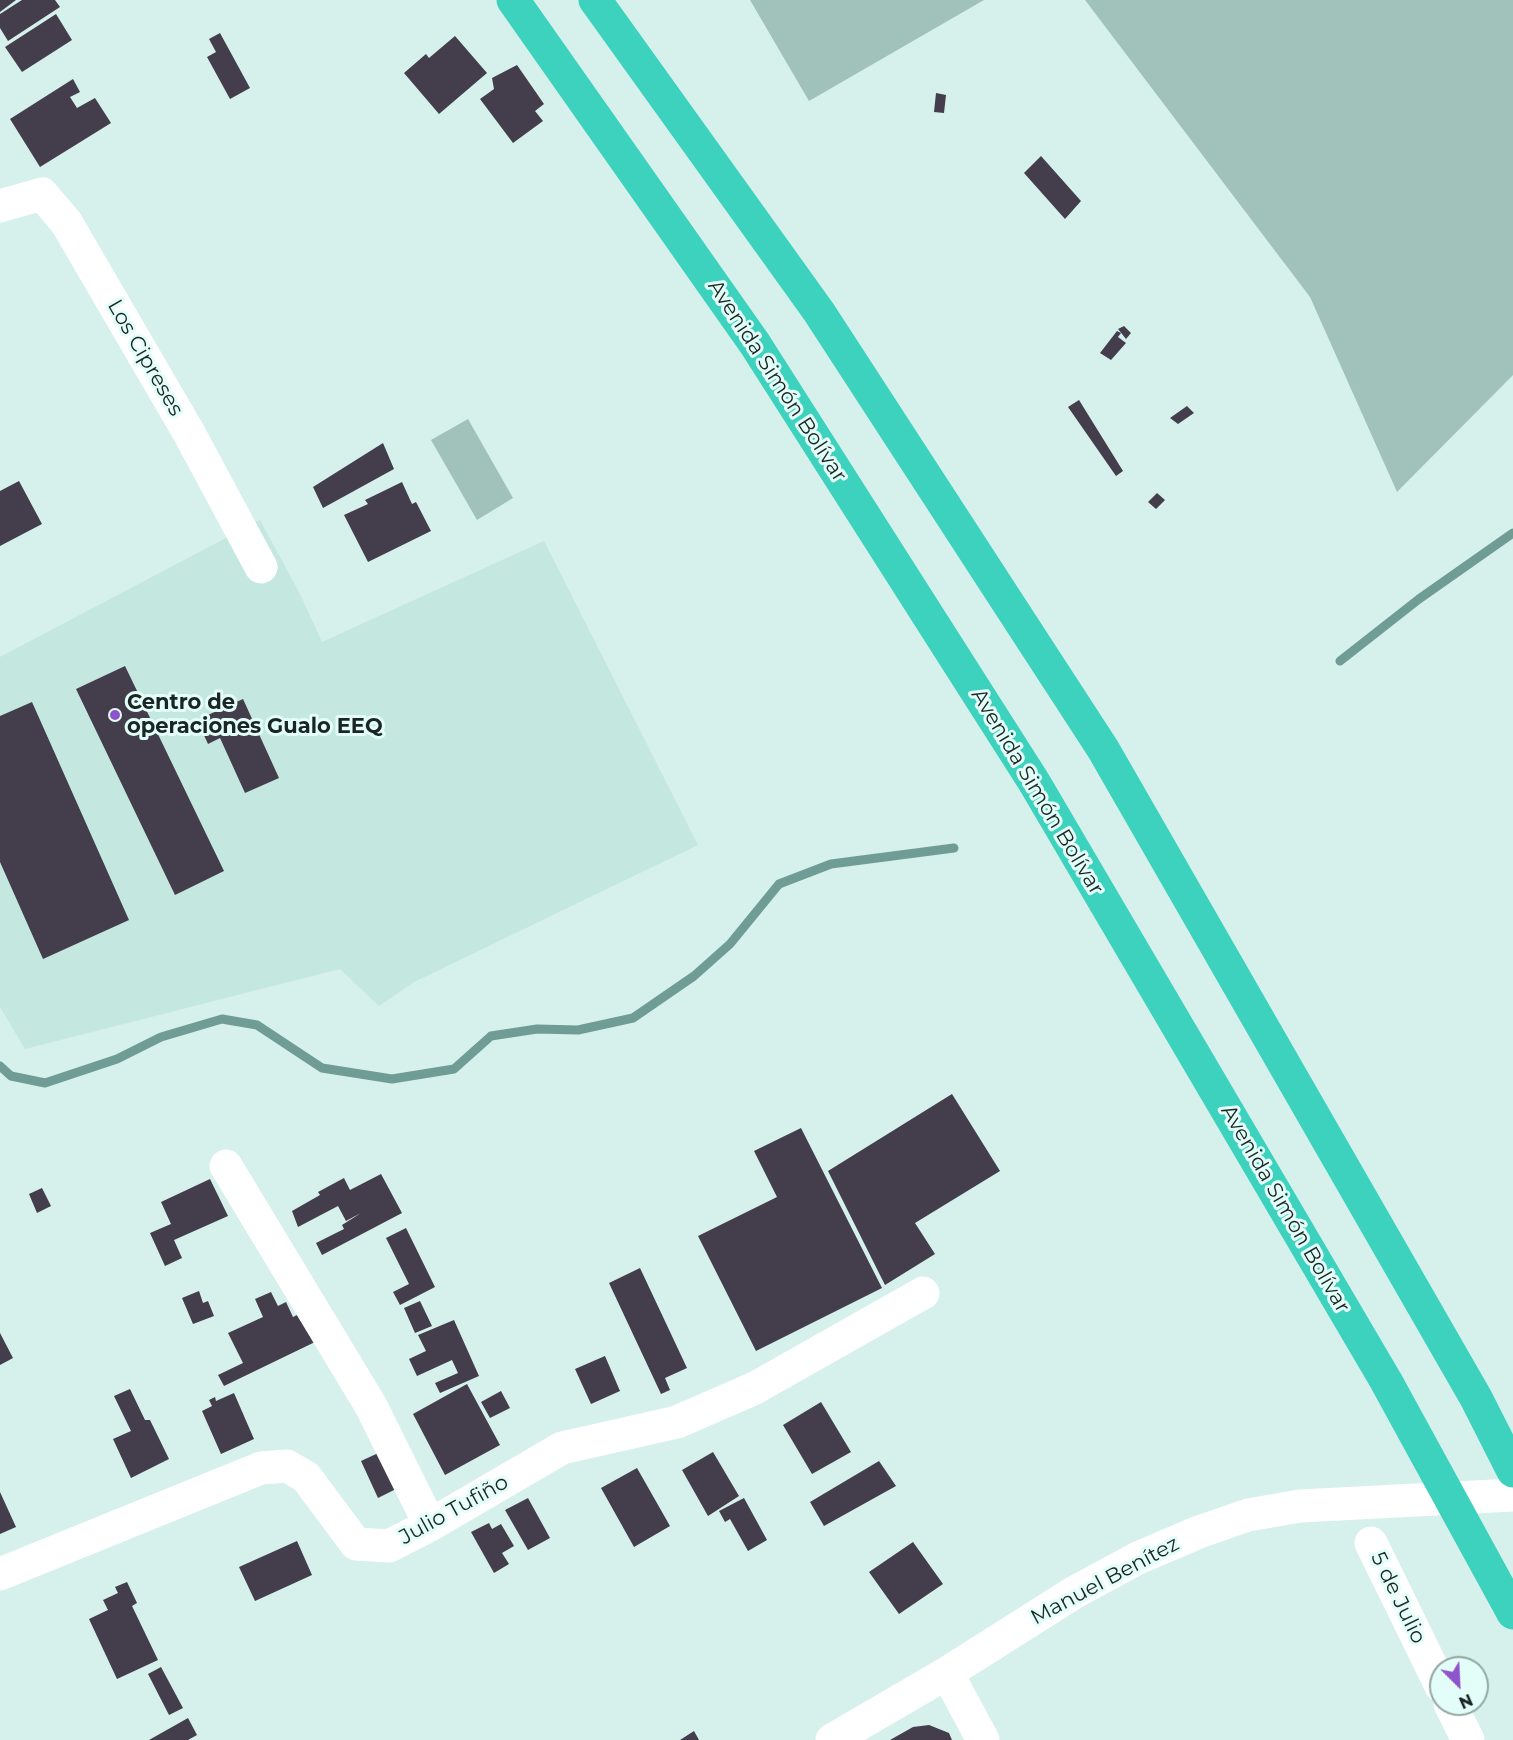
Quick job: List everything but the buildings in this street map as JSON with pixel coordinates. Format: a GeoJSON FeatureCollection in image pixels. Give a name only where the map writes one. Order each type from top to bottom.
{"type":"FeatureCollection","features":[{"type":"Feature","properties":{"kind":"highway","name":"Avenida Simón Bolívar"},"geometry":{"type":"LineString","coordinates":[[513,0],[755,344],[1021,762],[1386,1381],[1513,1613]]}},
{"type":"Feature","properties":{"kind":"highway"},"geometry":{"type":"LineString","coordinates":[[595,0],[819,312],[1103,749],[1476,1398],[1513,1471]]}},
{"type":"Feature","properties":{"kind":"street","name":"Los Cipreses"},"geometry":{"type":"LineString","coordinates":[[0,206],[42,194],[66,222],[189,433],[261,567]]}},
{"type":"Feature","properties":{"kind":"street"},"geometry":{"type":"LineString","coordinates":[[226,1166],[371,1406],[430,1525]]}},
{"type":"Feature","properties":{"kind":"street","name":"Julio Tufiño"},"geometry":{"type":"LineString","coordinates":[[0,1574],[261,1468],[287,1466],[306,1477],[356,1544],[389,1546],[430,1525],[562,1448],[677,1422],[755,1388],[923,1293]]}},
{"type":"Feature","properties":{"kind":"street","name":"Manuel Benítez"},"geometry":{"type":"LineString","coordinates":[[832,1740],[947,1674],[1075,1592],[1138,1558],[1199,1532],[1248,1515],[1300,1506],[1513,1495]]}},
{"type":"Feature","properties":{"kind":"street","name":"5 de Julio"},"geometry":{"type":"LineString","coordinates":[[1371,1544],[1429,1662]]}},
{"type":"Feature","properties":{"kind":"street"},"geometry":{"type":"LineString","coordinates":[[947,1674],[983,1740]]}},
{"type":"Feature","properties":{"kind":"street"},"geometry":{"type":"LineString","coordinates":[[1456,1716],[1468,1740]]}},
{"type":"Feature","properties":{"kind":"shaded area"},"geometry":{"type":"Polygon","coordinates":[[[750,0],[984,0],[809,101],[750,0]]]}},
{"type":"Feature","properties":{"kind":"shaded area"},"geometry":{"type":"Polygon","coordinates":[[[1085,0],[1513,0],[1513,375],[1397,492],[1310,297],[1085,0]]]}},
{"type":"Feature","properties":{"kind":"shaded area"},"geometry":{"type":"Polygon","coordinates":[[[468,419],[513,498],[477,520],[431,440],[468,419]]]}},
{"type":"Feature","properties":{"kind":"shaded area"},"geometry":{"type":"Polygon","coordinates":[[[260,520],[300,594],[322,642],[544,541],[698,845],[414,982],[379,1006],[340,969],[25,1049],[0,1007],[0,657],[260,520]]]}},
{"type":"Feature","properties":{"kind":"waterway"},"geometry":{"type":"LineString","coordinates":[[1340,661],[1419,599],[1513,533]]}},
{"type":"Feature","properties":{"kind":"waterway"},"geometry":{"type":"LineString","coordinates":[[0,1066],[11,1076],[45,1083],[117,1059],[161,1037],[222,1019],[257,1025],[322,1068],[392,1079],[454,1069],[491,1036],[537,1029],[578,1030],[633,1018],[694,976],[730,944],[779,884],[831,864],[954,848]]}},
{"type":"Feature","properties":{"kind":"place","name":"Centro de operaciones Gualo EEQ"},"geometry":{"type":"Point","coordinates":[115,715]}}]}
